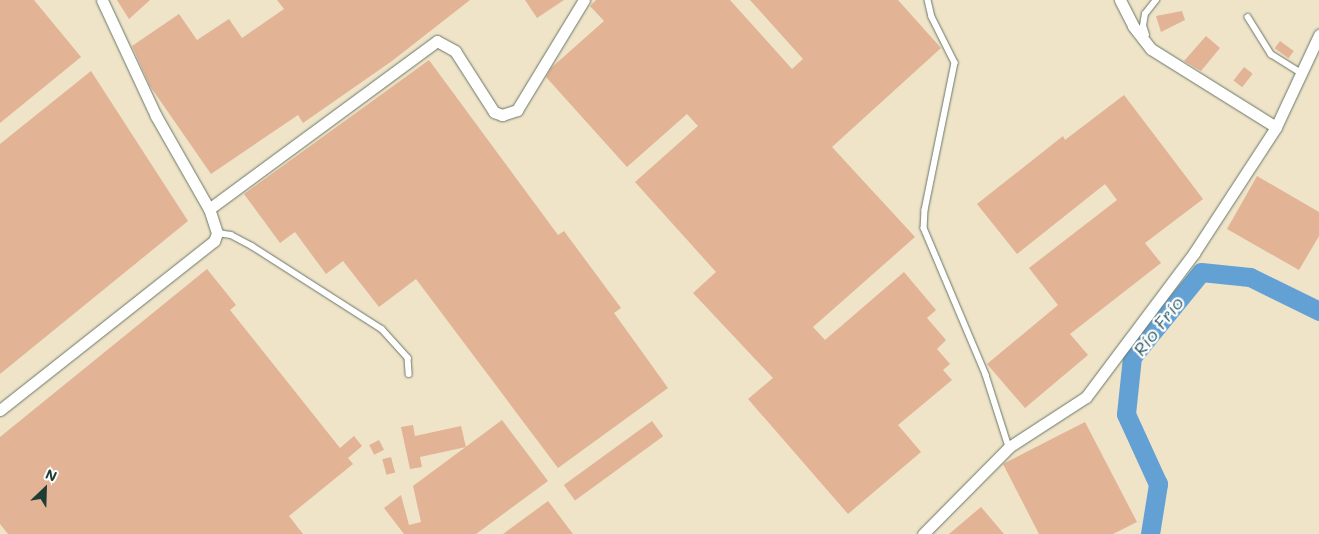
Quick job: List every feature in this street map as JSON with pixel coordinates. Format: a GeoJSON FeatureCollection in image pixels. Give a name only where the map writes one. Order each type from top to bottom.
{"type":"FeatureCollection","features":[{"type":"Feature","properties":{"kind":"street"},"geometry":{"type":"LineString","coordinates":[[0,410],[214,242],[217,233],[209,209],[156,116],[102,0]]}},
{"type":"Feature","properties":{"kind":"street"},"geometry":{"type":"LineString","coordinates":[[209,209],[437,41],[455,51],[494,112],[502,114],[517,110],[584,0]]}},
{"type":"Feature","properties":{"kind":"street"},"geometry":{"type":"LineString","coordinates":[[1120,0],[1133,26],[1152,49],[1276,126]]}},
{"type":"Feature","properties":{"kind":"street"},"geometry":{"type":"LineString","coordinates":[[923,534],[1009,447],[1086,397],[1194,253],[1276,126],[1303,74],[1319,35]]}},
{"type":"Feature","properties":{"kind":"lane"},"geometry":{"type":"LineString","coordinates":[[928,0],[932,17],[955,63],[924,210],[924,228],[992,392],[1009,447]]}},
{"type":"Feature","properties":{"kind":"lane"},"geometry":{"type":"LineString","coordinates":[[1152,49],[1143,30],[1143,20],[1156,0]]}},
{"type":"Feature","properties":{"kind":"lane"},"geometry":{"type":"LineString","coordinates":[[1248,17],[1271,54],[1303,74]]}},
{"type":"Feature","properties":{"kind":"lane"},"geometry":{"type":"LineString","coordinates":[[217,233],[231,235],[252,246],[382,328],[408,358],[409,374]]}},
{"type":"Feature","properties":{"kind":"building"},"geometry":{"type":"Polygon","coordinates":[[[0,0],[34,0],[81,57],[0,123],[0,0]]]}},
{"type":"Feature","properties":{"kind":"building"},"geometry":{"type":"Polygon","coordinates":[[[117,0],[150,0],[129,19],[117,0]]]}},
{"type":"Feature","properties":{"kind":"building"},"geometry":{"type":"Polygon","coordinates":[[[277,0],[470,0],[392,61],[303,123],[298,115],[211,174],[150,86],[132,46],[179,14],[197,40],[229,19],[242,38],[284,9],[277,0]]]}},
{"type":"Feature","properties":{"kind":"building"},"geometry":{"type":"Polygon","coordinates":[[[525,0],[564,0],[537,18],[525,0]]]}},
{"type":"Feature","properties":{"kind":"building"},"geometry":{"type":"Polygon","coordinates":[[[596,0],[730,0],[792,69],[803,59],[750,0],[898,0],[941,48],[832,147],[915,237],[813,327],[825,340],[904,272],[936,310],[927,318],[946,340],[937,349],[950,364],[943,370],[952,380],[898,425],[921,452],[848,514],[748,399],[773,378],[693,293],[716,272],[635,182],[698,126],[687,114],[627,167],[546,77],[551,68],[604,21],[590,6],[596,0]]]}},
{"type":"Feature","properties":{"kind":"building"},"geometry":{"type":"Polygon","coordinates":[[[1182,11],[1185,20],[1161,32],[1156,16],[1182,11]]]}},
{"type":"Feature","properties":{"kind":"building"},"geometry":{"type":"Polygon","coordinates":[[[1206,36],[1220,48],[1201,71],[1184,61],[1206,36]]]}},
{"type":"Feature","properties":{"kind":"building"},"geometry":{"type":"Polygon","coordinates":[[[1280,41],[1294,51],[1288,58],[1275,48],[1280,41]]]}},
{"type":"Feature","properties":{"kind":"building"},"geometry":{"type":"Polygon","coordinates":[[[429,60],[558,235],[564,231],[621,308],[614,313],[668,388],[558,468],[416,279],[379,307],[343,261],[326,274],[295,232],[280,243],[244,194],[429,60]]]}},
{"type":"Feature","properties":{"kind":"building"},"geometry":{"type":"Polygon","coordinates":[[[1244,67],[1253,74],[1242,87],[1234,80],[1244,67]]]}},
{"type":"Feature","properties":{"kind":"building"},"geometry":{"type":"Polygon","coordinates":[[[91,71],[188,221],[0,374],[0,144],[91,71]]]}},
{"type":"Feature","properties":{"kind":"building"},"geometry":{"type":"Polygon","coordinates":[[[1124,95],[1203,199],[1145,243],[1161,263],[1070,334],[1088,355],[1025,408],[987,364],[1058,305],[1029,268],[1117,200],[1105,184],[1017,254],[977,204],[1063,136],[1065,140],[1124,95]]]}},
{"type":"Feature","properties":{"kind":"building"},"geometry":{"type":"Polygon","coordinates":[[[1257,176],[1319,212],[1319,236],[1299,270],[1227,229],[1257,176]]]}},
{"type":"Feature","properties":{"kind":"building"},"geometry":{"type":"Polygon","coordinates":[[[207,269],[236,305],[230,310],[340,448],[354,436],[362,446],[348,458],[353,464],[289,516],[303,534],[8,534],[0,524],[0,437],[207,269]]]}},
{"type":"Feature","properties":{"kind":"building"},"geometry":{"type":"Polygon","coordinates":[[[502,420],[548,481],[476,534],[404,534],[384,508],[401,495],[409,525],[421,522],[413,486],[502,420]]]}},
{"type":"Feature","properties":{"kind":"building"},"geometry":{"type":"Polygon","coordinates":[[[652,421],[663,436],[575,500],[564,485],[652,421]]]}},
{"type":"Feature","properties":{"kind":"building"},"geometry":{"type":"Polygon","coordinates":[[[1085,422],[1137,522],[1113,534],[1039,534],[1003,464],[1085,422]]]}},
{"type":"Feature","properties":{"kind":"building"},"geometry":{"type":"Polygon","coordinates":[[[413,425],[415,436],[461,426],[466,447],[420,457],[422,467],[410,469],[401,427],[413,425]]]}},
{"type":"Feature","properties":{"kind":"building"},"geometry":{"type":"Polygon","coordinates":[[[379,440],[384,450],[374,455],[369,445],[379,440]]]}},
{"type":"Feature","properties":{"kind":"building"},"geometry":{"type":"Polygon","coordinates":[[[391,457],[395,472],[386,475],[382,459],[391,457]]]}},
{"type":"Feature","properties":{"kind":"building"},"geometry":{"type":"Polygon","coordinates":[[[548,501],[573,534],[503,534],[548,501]]]}},
{"type":"Feature","properties":{"kind":"building"},"geometry":{"type":"Polygon","coordinates":[[[981,507],[1004,534],[949,534],[981,507]]]}},
{"type":"Feature","properties":{"kind":"waterway","name":"Río Frío"},"geometry":{"type":"LineString","coordinates":[[1150,534],[1158,484],[1126,414],[1132,357],[1201,272],[1250,277],[1319,311]]}}]}
